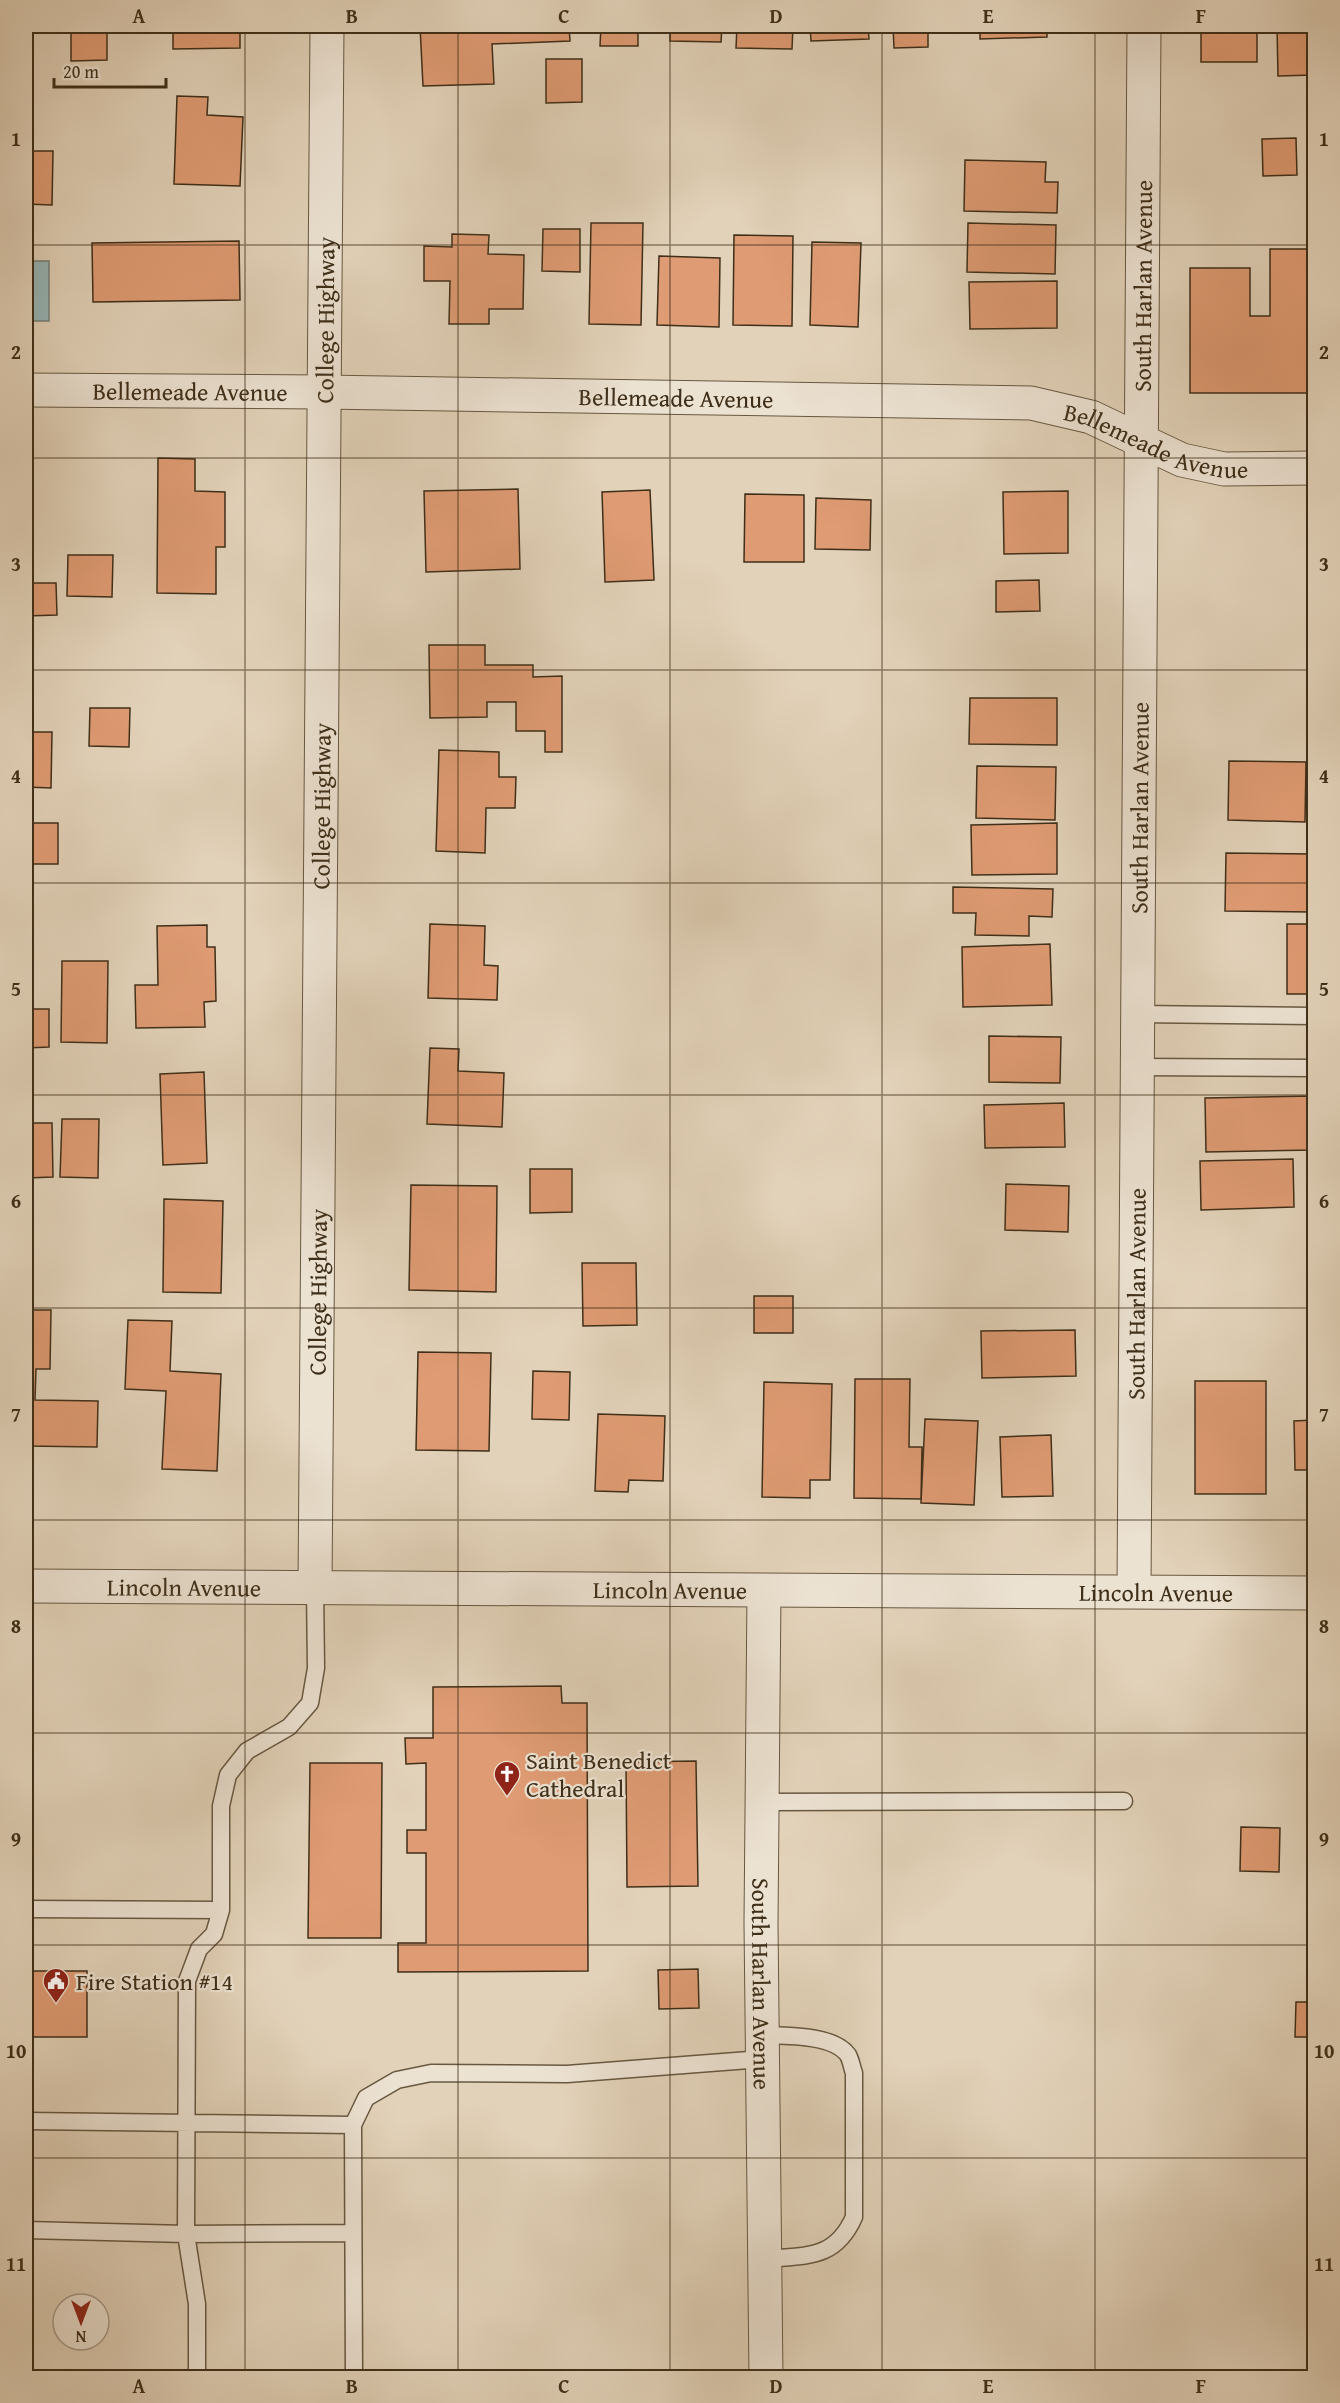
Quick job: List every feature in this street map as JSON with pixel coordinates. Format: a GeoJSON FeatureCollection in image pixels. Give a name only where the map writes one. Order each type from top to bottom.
{"type":"FeatureCollection","features":[{"type":"Feature","properties":{"kind":"street","name":"College Highway"},"geometry":{"type":"LineString","coordinates":[[315,1588],[327,26]]}},
{"type":"Feature","properties":{"kind":"street","name":"South Harlan Avenue"},"geometry":{"type":"LineString","coordinates":[[1134,1591],[1144,26]]}},
{"type":"Feature","properties":{"kind":"street","name":"Bellemeade Avenue"},"geometry":{"type":"LineString","coordinates":[[26,390],[323,392],[1031,403],[1090,417],[1182,460],[1224,470],[1314,468]]}},
{"type":"Feature","properties":{"kind":"street","name":"Lincoln Avenue"},"geometry":{"type":"LineString","coordinates":[[26,1586],[1314,1593]]}},
{"type":"Feature","properties":{"kind":"street","name":"South Harlan Avenue"},"geometry":{"type":"LineString","coordinates":[[764,1591],[762,2047],[766,2378]]}},
{"type":"Feature","properties":{"kind":"lane"},"geometry":{"type":"LineString","coordinates":[[1136,1014],[1314,1016]]}},
{"type":"Feature","properties":{"kind":"lane"},"geometry":{"type":"LineString","coordinates":[[1136,1066],[1314,1068]]}},
{"type":"Feature","properties":{"kind":"lane"},"geometry":{"type":"LineString","coordinates":[[197,2378],[197,2304],[186,2234],[187,1982],[198,1949],[214,1934],[221,1910],[221,1806],[228,1774],[247,1751],[289,1726],[310,1703],[316,1668],[315,1588]]}},
{"type":"Feature","properties":{"kind":"lane"},"geometry":{"type":"LineString","coordinates":[[762,1802],[1124,1801]]}},
{"type":"Feature","properties":{"kind":"lane"},"geometry":{"type":"LineString","coordinates":[[26,1909],[221,1910]]}},
{"type":"Feature","properties":{"kind":"lane"},"geometry":{"type":"LineString","coordinates":[[354,2378],[353,2125],[366,2098],[397,2080],[431,2073],[567,2074],[762,2047],[805,2038],[837,2046],[848,2056],[854,2073],[854,2217],[847,2234],[836,2244],[818,2253],[765,2259]]}},
{"type":"Feature","properties":{"kind":"lane"},"geometry":{"type":"LineString","coordinates":[[26,2121],[353,2125]]}},
{"type":"Feature","properties":{"kind":"lane"},"geometry":{"type":"LineString","coordinates":[[26,2230],[186,2234],[353,2233]]}},
{"type":"Feature","properties":{"kind":"water"},"geometry":{"type":"Polygon","coordinates":[[[26,261],[49,261],[49,321],[26,321],[26,261]]]}},
{"type":"Feature","properties":{"kind":"building"},"geometry":{"type":"Polygon","coordinates":[[[71,26],[107,26],[107,60],[71,61],[71,26]]]}},
{"type":"Feature","properties":{"kind":"building"},"geometry":{"type":"Polygon","coordinates":[[[173,26],[240,26],[240,48],[173,49],[173,26]]]}},
{"type":"Feature","properties":{"kind":"building"},"geometry":{"type":"Polygon","coordinates":[[[420,26],[569,26],[570,41],[492,44],[494,84],[423,86],[420,26]]]}},
{"type":"Feature","properties":{"kind":"building"},"geometry":{"type":"Polygon","coordinates":[[[601,26],[657,26],[657,29],[638,29],[638,46],[600,46],[601,26]]]}},
{"type":"Feature","properties":{"kind":"building"},"geometry":{"type":"Polygon","coordinates":[[[670,26],[722,26],[721,42],[670,41],[670,26]]]}},
{"type":"Feature","properties":{"kind":"building"},"geometry":{"type":"Polygon","coordinates":[[[737,26],[793,26],[792,49],[736,48],[737,26]]]}},
{"type":"Feature","properties":{"kind":"building"},"geometry":{"type":"Polygon","coordinates":[[[810,26],[868,26],[869,39],[811,41],[810,26]]]}},
{"type":"Feature","properties":{"kind":"building"},"geometry":{"type":"Polygon","coordinates":[[[893,26],[928,26],[928,47],[894,48],[893,26]]]}},
{"type":"Feature","properties":{"kind":"building"},"geometry":{"type":"Polygon","coordinates":[[[980,26],[1047,26],[1047,37],[980,39],[980,26]]]}},
{"type":"Feature","properties":{"kind":"building"},"geometry":{"type":"Polygon","coordinates":[[[1201,26],[1257,26],[1257,62],[1201,62],[1201,26]]]}},
{"type":"Feature","properties":{"kind":"building"},"geometry":{"type":"Polygon","coordinates":[[[1277,26],[1314,26],[1314,75],[1278,76],[1277,26]]]}},
{"type":"Feature","properties":{"kind":"building"},"geometry":{"type":"Polygon","coordinates":[[[546,59],[582,59],[582,102],[546,103],[546,59]]]}},
{"type":"Feature","properties":{"kind":"building"},"geometry":{"type":"Polygon","coordinates":[[[177,96],[208,97],[207,115],[243,117],[240,186],[174,184],[177,96]]]}},
{"type":"Feature","properties":{"kind":"building"},"geometry":{"type":"Polygon","coordinates":[[[1296,138],[1297,175],[1263,176],[1262,139],[1296,138]]]}},
{"type":"Feature","properties":{"kind":"building"},"geometry":{"type":"Polygon","coordinates":[[[26,151],[53,151],[52,205],[26,204],[26,151]]]}},
{"type":"Feature","properties":{"kind":"building"},"geometry":{"type":"Polygon","coordinates":[[[965,160],[1046,162],[1045,182],[1058,182],[1057,213],[964,211],[965,160]]]}},
{"type":"Feature","properties":{"kind":"building"},"geometry":{"type":"Polygon","coordinates":[[[591,223],[643,223],[641,325],[589,324],[591,223]]]}},
{"type":"Feature","properties":{"kind":"building"},"geometry":{"type":"Polygon","coordinates":[[[968,223],[1056,225],[1055,274],[967,272],[968,223]]]}},
{"type":"Feature","properties":{"kind":"building"},"geometry":{"type":"Polygon","coordinates":[[[543,229],[580,229],[580,272],[542,271],[543,229]]]}},
{"type":"Feature","properties":{"kind":"building"},"geometry":{"type":"Polygon","coordinates":[[[452,234],[489,235],[488,254],[524,255],[523,309],[489,309],[489,324],[449,324],[450,281],[424,281],[424,246],[452,247],[452,234]]]}},
{"type":"Feature","properties":{"kind":"building"},"geometry":{"type":"Polygon","coordinates":[[[734,235],[793,236],[792,326],[733,325],[734,235]]]}},
{"type":"Feature","properties":{"kind":"building"},"geometry":{"type":"Polygon","coordinates":[[[239,241],[240,300],[93,302],[92,243],[239,241]]]}},
{"type":"Feature","properties":{"kind":"building"},"geometry":{"type":"Polygon","coordinates":[[[812,242],[861,243],[858,327],[810,325],[812,242]]]}},
{"type":"Feature","properties":{"kind":"building"},"geometry":{"type":"Polygon","coordinates":[[[1270,249],[1314,249],[1314,393],[1190,393],[1190,268],[1250,268],[1250,316],[1270,316],[1270,249]]]}},
{"type":"Feature","properties":{"kind":"building"},"geometry":{"type":"Polygon","coordinates":[[[659,256],[720,258],[719,327],[657,325],[659,256]]]}},
{"type":"Feature","properties":{"kind":"building"},"geometry":{"type":"Polygon","coordinates":[[[1057,281],[1057,328],[970,329],[969,282],[1057,281]]]}},
{"type":"Feature","properties":{"kind":"building"},"geometry":{"type":"Polygon","coordinates":[[[158,458],[195,459],[195,491],[225,492],[225,547],[216,547],[216,594],[157,593],[158,458]]]}},
{"type":"Feature","properties":{"kind":"building"},"geometry":{"type":"Polygon","coordinates":[[[518,489],[520,569],[426,572],[424,491],[518,489]]]}},
{"type":"Feature","properties":{"kind":"building"},"geometry":{"type":"Polygon","coordinates":[[[650,490],[654,580],[605,582],[602,492],[650,490]]]}},
{"type":"Feature","properties":{"kind":"building"},"geometry":{"type":"Polygon","coordinates":[[[1068,491],[1068,553],[1004,554],[1003,492],[1068,491]]]}},
{"type":"Feature","properties":{"kind":"building"},"geometry":{"type":"Polygon","coordinates":[[[745,494],[804,495],[804,562],[744,562],[745,494]]]}},
{"type":"Feature","properties":{"kind":"building"},"geometry":{"type":"Polygon","coordinates":[[[816,498],[871,500],[870,550],[815,549],[816,498]]]}},
{"type":"Feature","properties":{"kind":"building"},"geometry":{"type":"Polygon","coordinates":[[[68,555],[113,555],[112,597],[67,596],[68,555]]]}},
{"type":"Feature","properties":{"kind":"building"},"geometry":{"type":"Polygon","coordinates":[[[1314,560],[1314,622],[1312,622],[1314,560]]]}},
{"type":"Feature","properties":{"kind":"building"},"geometry":{"type":"Polygon","coordinates":[[[1039,580],[1040,611],[996,612],[996,581],[1039,580]]]}},
{"type":"Feature","properties":{"kind":"building"},"geometry":{"type":"Polygon","coordinates":[[[26,583],[56,583],[57,615],[26,616],[26,583]]]}},
{"type":"Feature","properties":{"kind":"building"},"geometry":{"type":"Polygon","coordinates":[[[429,645],[485,645],[485,665],[533,665],[533,677],[562,676],[562,752],[545,752],[545,731],[516,731],[516,702],[487,702],[487,717],[430,718],[429,645]]]}},
{"type":"Feature","properties":{"kind":"building"},"geometry":{"type":"Polygon","coordinates":[[[970,698],[1057,698],[1057,745],[969,744],[970,698]]]}},
{"type":"Feature","properties":{"kind":"building"},"geometry":{"type":"Polygon","coordinates":[[[90,708],[130,708],[129,747],[89,746],[90,708]]]}},
{"type":"Feature","properties":{"kind":"building"},"geometry":{"type":"Polygon","coordinates":[[[26,732],[52,732],[51,788],[26,787],[26,732]]]}},
{"type":"Feature","properties":{"kind":"building"},"geometry":{"type":"Polygon","coordinates":[[[439,750],[499,752],[499,777],[516,777],[515,808],[486,808],[485,853],[436,851],[439,750]]]}},
{"type":"Feature","properties":{"kind":"building"},"geometry":{"type":"Polygon","coordinates":[[[1229,761],[1306,762],[1305,822],[1228,820],[1229,761]]]}},
{"type":"Feature","properties":{"kind":"building"},"geometry":{"type":"Polygon","coordinates":[[[977,766],[1056,767],[1055,820],[976,818],[977,766]]]}},
{"type":"Feature","properties":{"kind":"building"},"geometry":{"type":"Polygon","coordinates":[[[26,823],[58,823],[58,864],[26,864],[26,823]]]}},
{"type":"Feature","properties":{"kind":"building"},"geometry":{"type":"Polygon","coordinates":[[[1057,823],[1057,874],[972,875],[971,825],[1057,823]]]}},
{"type":"Feature","properties":{"kind":"building"},"geometry":{"type":"Polygon","coordinates":[[[1226,853],[1312,854],[1312,912],[1225,911],[1226,853]]]}},
{"type":"Feature","properties":{"kind":"building"},"geometry":{"type":"Polygon","coordinates":[[[953,887],[1053,889],[1052,917],[1029,916],[1029,936],[975,935],[976,913],[953,913],[953,887]]]}},
{"type":"Feature","properties":{"kind":"building"},"geometry":{"type":"Polygon","coordinates":[[[430,924],[485,926],[484,965],[498,966],[497,1000],[428,998],[430,924]]]}},
{"type":"Feature","properties":{"kind":"building"},"geometry":{"type":"Polygon","coordinates":[[[1287,924],[1314,924],[1314,994],[1287,994],[1287,924]]]}},
{"type":"Feature","properties":{"kind":"building"},"geometry":{"type":"Polygon","coordinates":[[[207,925],[207,947],[215,947],[216,1001],[204,1002],[205,1027],[136,1028],[135,985],[158,985],[157,926],[207,925]]]}},
{"type":"Feature","properties":{"kind":"building"},"geometry":{"type":"Polygon","coordinates":[[[1050,944],[1052,1005],[963,1007],[962,947],[1050,944]]]}},
{"type":"Feature","properties":{"kind":"building"},"geometry":{"type":"Polygon","coordinates":[[[62,961],[108,961],[107,1043],[61,1042],[62,961]]]}},
{"type":"Feature","properties":{"kind":"building"},"geometry":{"type":"Polygon","coordinates":[[[26,1009],[49,1009],[49,1047],[26,1048],[26,1009]]]}},
{"type":"Feature","properties":{"kind":"building"},"geometry":{"type":"Polygon","coordinates":[[[989,1036],[1061,1037],[1060,1083],[989,1082],[989,1036]]]}},
{"type":"Feature","properties":{"kind":"building"},"geometry":{"type":"Polygon","coordinates":[[[430,1048],[459,1049],[458,1071],[504,1073],[502,1127],[427,1124],[430,1048]]]}},
{"type":"Feature","properties":{"kind":"building"},"geometry":{"type":"Polygon","coordinates":[[[204,1072],[207,1163],[163,1165],[160,1074],[204,1072]]]}},
{"type":"Feature","properties":{"kind":"building"},"geometry":{"type":"Polygon","coordinates":[[[1314,1096],[1314,1150],[1206,1152],[1205,1098],[1314,1096]]]}},
{"type":"Feature","properties":{"kind":"building"},"geometry":{"type":"Polygon","coordinates":[[[1064,1103],[1065,1147],[985,1148],[984,1105],[1064,1103]]]}},
{"type":"Feature","properties":{"kind":"building"},"geometry":{"type":"Polygon","coordinates":[[[62,1119],[99,1119],[98,1178],[60,1177],[62,1119]]]}},
{"type":"Feature","properties":{"kind":"building"},"geometry":{"type":"Polygon","coordinates":[[[26,1123],[52,1123],[53,1177],[26,1178],[26,1123]]]}},
{"type":"Feature","properties":{"kind":"building"},"geometry":{"type":"Polygon","coordinates":[[[1293,1159],[1294,1207],[1201,1210],[1200,1161],[1293,1159]]]}},
{"type":"Feature","properties":{"kind":"building"},"geometry":{"type":"Polygon","coordinates":[[[530,1169],[572,1169],[572,1212],[530,1213],[530,1169]]]}},
{"type":"Feature","properties":{"kind":"building"},"geometry":{"type":"Polygon","coordinates":[[[1006,1184],[1069,1186],[1068,1232],[1005,1230],[1006,1184]]]}},
{"type":"Feature","properties":{"kind":"building"},"geometry":{"type":"Polygon","coordinates":[[[411,1185],[497,1186],[496,1292],[409,1290],[411,1185]]]}},
{"type":"Feature","properties":{"kind":"building"},"geometry":{"type":"Polygon","coordinates":[[[164,1199],[223,1201],[221,1293],[163,1292],[164,1199]]]}},
{"type":"Feature","properties":{"kind":"building"},"geometry":{"type":"Polygon","coordinates":[[[582,1263],[636,1263],[637,1325],[583,1326],[582,1263]]]}},
{"type":"Feature","properties":{"kind":"building"},"geometry":{"type":"Polygon","coordinates":[[[754,1296],[793,1296],[793,1333],[754,1333],[754,1296]]]}},
{"type":"Feature","properties":{"kind":"building"},"geometry":{"type":"Polygon","coordinates":[[[1314,1307],[1314,1347],[1309,1347],[1308,1308],[1314,1307]]]}},
{"type":"Feature","properties":{"kind":"building"},"geometry":{"type":"Polygon","coordinates":[[[26,1310],[51,1310],[50,1369],[36,1369],[35,1400],[98,1401],[97,1447],[26,1446],[26,1310]]]}},
{"type":"Feature","properties":{"kind":"building"},"geometry":{"type":"Polygon","coordinates":[[[128,1320],[172,1321],[170,1371],[221,1374],[217,1471],[162,1469],[166,1391],[125,1389],[128,1320]]]}},
{"type":"Feature","properties":{"kind":"building"},"geometry":{"type":"Polygon","coordinates":[[[1075,1330],[1076,1376],[982,1378],[981,1331],[1075,1330]]]}},
{"type":"Feature","properties":{"kind":"building"},"geometry":{"type":"Polygon","coordinates":[[[418,1352],[491,1353],[489,1451],[416,1450],[418,1352]]]}},
{"type":"Feature","properties":{"kind":"building"},"geometry":{"type":"Polygon","coordinates":[[[533,1371],[570,1372],[569,1420],[532,1419],[533,1371]]]}},
{"type":"Feature","properties":{"kind":"building"},"geometry":{"type":"Polygon","coordinates":[[[855,1379],[910,1379],[909,1447],[922,1447],[921,1499],[854,1498],[855,1379]]]}},
{"type":"Feature","properties":{"kind":"building"},"geometry":{"type":"Polygon","coordinates":[[[1195,1381],[1266,1381],[1266,1494],[1195,1494],[1195,1381]]]}},
{"type":"Feature","properties":{"kind":"building"},"geometry":{"type":"Polygon","coordinates":[[[764,1382],[832,1384],[830,1480],[810,1480],[810,1498],[762,1497],[764,1382]]]}},
{"type":"Feature","properties":{"kind":"building"},"geometry":{"type":"Polygon","coordinates":[[[598,1414],[665,1416],[663,1481],[629,1480],[628,1492],[595,1491],[598,1414]]]}},
{"type":"Feature","properties":{"kind":"building"},"geometry":{"type":"Polygon","coordinates":[[[925,1419],[978,1421],[974,1505],[921,1503],[925,1419]]]}},
{"type":"Feature","properties":{"kind":"building"},"geometry":{"type":"Polygon","coordinates":[[[1314,1420],[1314,1470],[1295,1470],[1294,1421],[1314,1420]]]}},
{"type":"Feature","properties":{"kind":"building"},"geometry":{"type":"Polygon","coordinates":[[[1051,1435],[1053,1496],[1002,1497],[1000,1437],[1051,1435]]]}},
{"type":"Feature","properties":{"kind":"building","name":"Saint Benedict Cathedral"},"geometry":{"type":"Polygon","coordinates":[[[561,1686],[562,1703],[587,1703],[588,1971],[398,1972],[398,1943],[426,1943],[426,1853],[407,1853],[407,1830],[426,1830],[426,1763],[406,1764],[405,1738],[433,1738],[433,1687],[561,1686]]]}},
{"type":"Feature","properties":{"kind":"building"},"geometry":{"type":"Polygon","coordinates":[[[696,1761],[698,1886],[627,1887],[626,1762],[696,1761]]]}},
{"type":"Feature","properties":{"kind":"building"},"geometry":{"type":"Polygon","coordinates":[[[310,1763],[382,1763],[381,1938],[308,1938],[310,1763]]]}},
{"type":"Feature","properties":{"kind":"building"},"geometry":{"type":"Polygon","coordinates":[[[1241,1827],[1280,1828],[1279,1872],[1240,1871],[1241,1827]]]}},
{"type":"Feature","properties":{"kind":"building"},"geometry":{"type":"Polygon","coordinates":[[[698,1969],[699,2008],[659,2009],[658,1970],[698,1969]]]}},
{"type":"Feature","properties":{"kind":"building","name":"Fire Station #14"},"geometry":{"type":"Polygon","coordinates":[[[26,1971],[87,1971],[87,2037],[26,2037],[26,1971]]]}},
{"type":"Feature","properties":{"kind":"building"},"geometry":{"type":"Polygon","coordinates":[[[1312,1984],[1314,1984],[1314,2037],[1295,2037],[1296,2002],[1311,2002],[1312,1984]]]}},
{"type":"Feature","properties":{"kind":"place","name":"Saint Benedict Cathedral"},"geometry":{"type":"Point","coordinates":[507,1797]}},
{"type":"Feature","properties":{"kind":"place","name":"Fire Station #14"},"geometry":{"type":"Point","coordinates":[56,2004]}}]}
